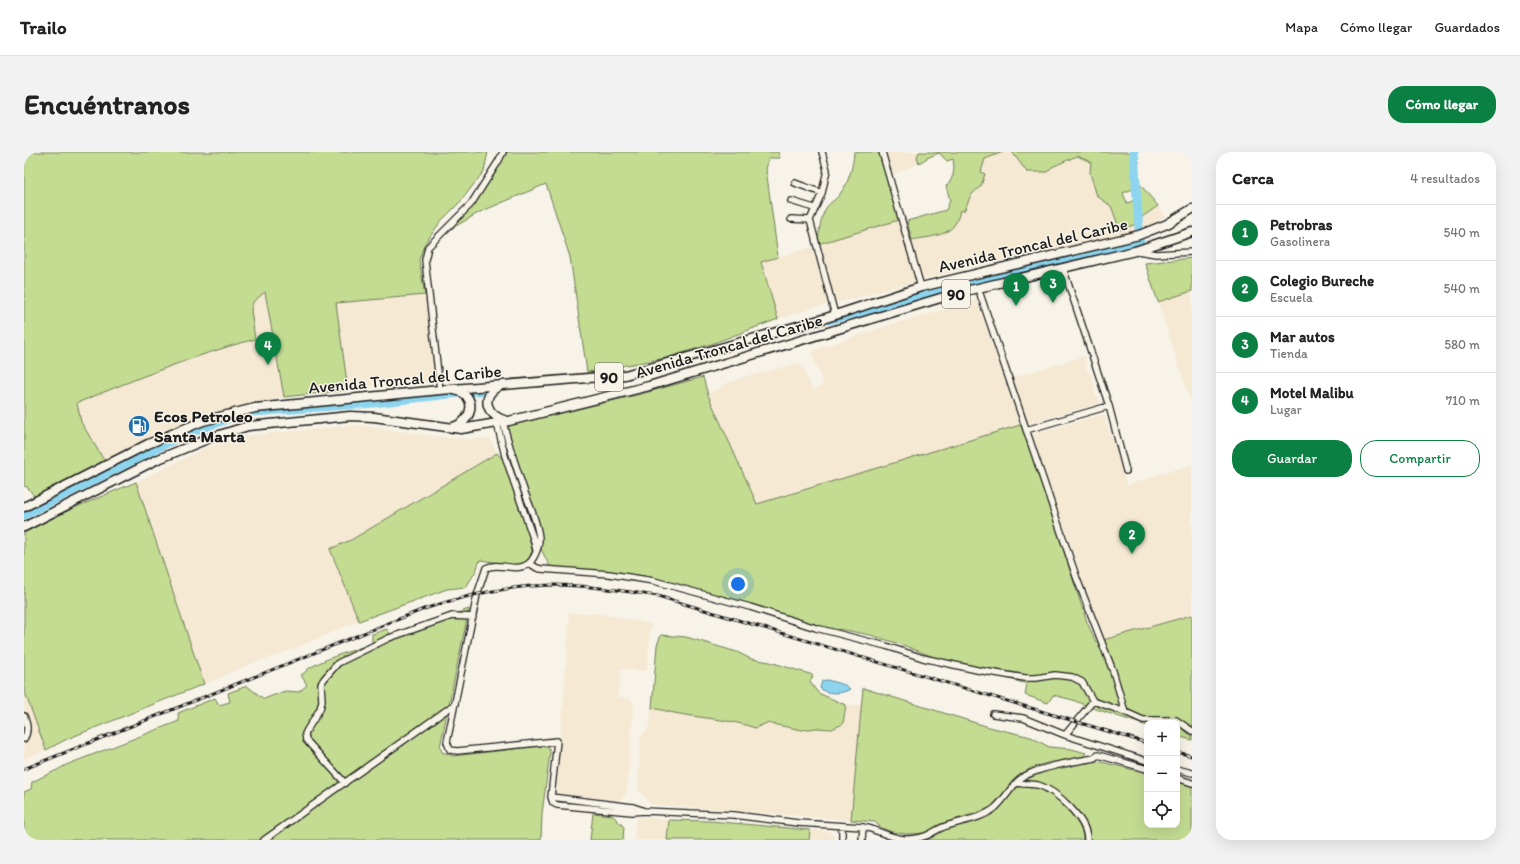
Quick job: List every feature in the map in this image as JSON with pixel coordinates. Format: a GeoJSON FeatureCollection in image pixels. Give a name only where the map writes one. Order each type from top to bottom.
{"type":"FeatureCollection","features":[{"type":"Feature","properties":{"kind":"highway","name":"Avenida Troncal del Caribe"},"geometry":{"type":"LineString","coordinates":[[24,507],[148,444],[203,421],[255,408],[440,390],[625,375],[835,315],[921,287],[1139,235],[1167,224],[1192,209]]}},
{"type":"Feature","properties":{"kind":"highway","name":"Avenida Troncal del Caribe"},"geometry":{"type":"LineString","coordinates":[[24,527],[156,460],[210,438],[248,426],[350,416],[374,417],[462,429],[503,422],[656,384],[957,293],[1135,251],[1192,232]]}},
{"type":"Feature","properties":{"kind":"highway"},"geometry":{"type":"LineString","coordinates":[[499,385],[489,395],[488,405],[489,409],[496,417],[503,422]]}},
{"type":"Feature","properties":{"kind":"highway"},"geometry":{"type":"LineString","coordinates":[[440,390],[459,391],[469,402],[470,410],[468,418],[462,423],[448,428]]}},
{"type":"Feature","properties":{"kind":"street"},"geometry":{"type":"LineString","coordinates":[[440,390],[425,260],[428,247],[471,204],[503,152]]}},
{"type":"Feature","properties":{"kind":"street"},"geometry":{"type":"LineString","coordinates":[[822,152],[827,170],[822,193],[814,208],[810,220],[835,315]]}},
{"type":"Feature","properties":{"kind":"street"},"geometry":{"type":"LineString","coordinates":[[882,152],[921,287]]}},
{"type":"Feature","properties":{"kind":"street"},"geometry":{"type":"LineString","coordinates":[[795,183],[822,193]]}},
{"type":"Feature","properties":{"kind":"street"},"geometry":{"type":"LineString","coordinates":[[791,201],[814,208]]}},
{"type":"Feature","properties":{"kind":"street"},"geometry":{"type":"LineString","coordinates":[[791,219],[810,220]]}},
{"type":"Feature","properties":{"kind":"street"},"geometry":{"type":"LineString","coordinates":[[1135,251],[1156,254],[1192,252]]}},
{"type":"Feature","properties":{"kind":"street"},"geometry":{"type":"LineString","coordinates":[[1062,268],[1109,406],[1126,471]]}},
{"type":"Feature","properties":{"kind":"street"},"geometry":{"type":"LineString","coordinates":[[978,288],[1077,579],[1113,670],[1125,712]]}},
{"type":"Feature","properties":{"kind":"street"},"geometry":{"type":"LineString","coordinates":[[1026,430],[1109,406]]}},
{"type":"Feature","properties":{"kind":"street"},"geometry":{"type":"LineString","coordinates":[[503,422],[505,456],[534,540],[536,550],[529,563],[522,567],[494,565],[486,568],[477,595],[455,704],[448,742],[450,750],[457,751],[557,741],[551,797],[633,807],[644,811],[734,815],[872,828],[887,835],[902,839],[921,838],[938,829],[988,813],[996,807],[1016,783],[1028,774],[1094,758],[1098,755],[1144,768]]}},
{"type":"Feature","properties":{"kind":"street"},"geometry":{"type":"LineString","coordinates":[[529,563],[541,570],[609,574],[654,582],[750,607],[816,628],[886,646],[923,658],[977,670],[1025,678],[1055,675],[1072,677],[1082,682],[1093,701],[1148,721],[1176,720],[1192,731]]}},
{"type":"Feature","properties":{"kind":"street"},"geometry":{"type":"LineString","coordinates":[[345,783],[306,740],[305,734],[320,709],[322,701],[321,684],[324,679],[338,663],[390,638],[452,616],[473,617]]}},
{"type":"Feature","properties":{"kind":"street"},"geometry":{"type":"LineString","coordinates":[[1065,735],[1093,701]]}},
{"type":"Feature","properties":{"kind":"street"},"geometry":{"type":"LineString","coordinates":[[264,840],[455,704]]}},
{"type":"Feature","properties":{"kind":"street"},"geometry":{"type":"LineString","coordinates":[[993,714],[1023,718],[1065,735],[1144,760]]}},
{"type":"Feature","properties":{"kind":"street"},"geometry":{"type":"LineString","coordinates":[[24,716],[28,725],[27,733],[24,739]]}},
{"type":"Feature","properties":{"kind":"street"},"geometry":{"type":"LineString","coordinates":[[1180,770],[1192,773]]}},
{"type":"Feature","properties":{"kind":"street"},"geometry":{"type":"LineString","coordinates":[[1180,779],[1192,783]]}},
{"type":"Feature","properties":{"kind":"street"},"geometry":{"type":"LineString","coordinates":[[1016,783],[1037,785],[1053,792],[1075,813],[1087,835],[1087,840]]}},
{"type":"Feature","properties":{"kind":"street"},"geometry":{"type":"LineString","coordinates":[[842,826],[842,840]]}},
{"type":"Feature","properties":{"kind":"street"},"geometry":{"type":"LineString","coordinates":[[862,840],[863,827]]}},
{"type":"Feature","properties":{"kind":"shaded area"},"geometry":{"type":"Polygon","coordinates":[[[883,152],[919,152],[917,157],[919,163],[892,175],[883,152]]]}},
{"type":"Feature","properties":{"kind":"shaded area"},"geometry":{"type":"Polygon","coordinates":[[[1003,152],[1012,152],[1027,172],[1047,172],[1052,167],[1077,156],[1091,162],[1090,173],[1097,196],[1136,224],[1142,217],[1158,206],[1166,216],[1143,229],[1122,235],[982,264],[836,303],[818,244],[902,219],[904,222],[906,221],[912,240],[950,230],[956,223],[960,210],[964,211],[971,195],[981,186],[985,173],[981,172],[985,159],[1003,152]]]}},
{"type":"Feature","properties":{"kind":"shaded area"},"geometry":{"type":"Polygon","coordinates":[[[812,247],[830,303],[778,319],[761,262],[812,247]]]}},
{"type":"Feature","properties":{"kind":"shaded area"},"geometry":{"type":"Polygon","coordinates":[[[265,291],[284,397],[198,419],[105,462],[81,422],[77,403],[167,366],[255,339],[251,310],[253,302],[265,291]]]}},
{"type":"Feature","properties":{"kind":"shaded area"},"geometry":{"type":"Polygon","coordinates":[[[1192,291],[1192,406],[1158,302],[1192,291]]]}},
{"type":"Feature","properties":{"kind":"shaded area"},"geometry":{"type":"Polygon","coordinates":[[[425,295],[436,381],[348,390],[336,303],[425,295]]]}},
{"type":"Feature","properties":{"kind":"shaded area"},"geometry":{"type":"Polygon","coordinates":[[[977,300],[1020,425],[757,504],[708,395],[725,384],[744,377],[796,364],[800,365],[803,369],[813,390],[824,384],[812,356],[814,350],[883,327],[977,300]]]}},
{"type":"Feature","properties":{"kind":"shaded area"},"geometry":{"type":"Polygon","coordinates":[[[1084,356],[1087,364],[1087,371],[1090,373],[1095,387],[1095,394],[1098,396],[1100,403],[1028,424],[1012,378],[1084,356]]]}},
{"type":"Feature","properties":{"kind":"shaded area"},"geometry":{"type":"Polygon","coordinates":[[[1104,414],[1127,485],[1192,464],[1192,615],[1102,640],[1032,434],[1104,414]]]}},
{"type":"Feature","properties":{"kind":"shaded area"},"geometry":{"type":"Polygon","coordinates":[[[357,425],[443,437],[471,439],[490,438],[497,453],[351,540],[330,549],[359,621],[286,652],[251,664],[204,684],[136,482],[203,449],[240,436],[357,425]]]}},
{"type":"Feature","properties":{"kind":"shaded area"},"geometry":{"type":"Polygon","coordinates":[[[569,613],[595,613],[651,624],[647,671],[621,669],[618,697],[630,698],[634,703],[627,792],[620,801],[556,793],[569,613]]]}},
{"type":"Feature","properties":{"kind":"shaded area"},"geometry":{"type":"Polygon","coordinates":[[[24,690],[46,750],[24,759],[24,690]]]}},
{"type":"Feature","properties":{"kind":"shaded area"},"geometry":{"type":"Polygon","coordinates":[[[846,705],[862,705],[851,820],[650,804],[639,791],[638,784],[641,736],[649,728],[652,706],[653,708],[663,709],[678,714],[740,723],[755,728],[767,723],[802,730],[816,728],[832,729],[843,724],[846,705]]]}},
{"type":"Feature","properties":{"kind":"shaded area"},"geometry":{"type":"Polygon","coordinates":[[[641,817],[669,820],[667,840],[634,840],[636,819],[641,817]]]}},
{"type":"Feature","properties":{"kind":"shaded area"},"geometry":{"type":"Polygon","coordinates":[[[810,830],[829,831],[835,840],[809,840],[810,830]]]}},
{"type":"Feature","properties":{"kind":"green space"},"geometry":{"type":"Polygon","coordinates":[[[24,152],[488,152],[484,171],[461,201],[441,221],[424,245],[419,260],[425,295],[336,303],[348,390],[284,397],[265,292],[253,302],[251,310],[255,339],[187,360],[77,403],[81,422],[105,462],[35,497],[27,487],[24,486],[24,152]]]}},
{"type":"Feature","properties":{"kind":"green space"},"geometry":{"type":"Polygon","coordinates":[[[507,152],[778,152],[780,158],[769,158],[766,169],[778,257],[761,262],[778,319],[714,343],[666,358],[587,372],[570,257],[546,184],[480,212],[444,233],[492,178],[507,152]]]}},
{"type":"Feature","properties":{"kind":"green space"},"geometry":{"type":"Polygon","coordinates":[[[854,152],[883,152],[892,175],[902,219],[818,244],[823,214],[826,208],[838,196],[846,184],[852,169],[854,152]]]}},
{"type":"Feature","properties":{"kind":"green space"},"geometry":{"type":"Polygon","coordinates":[[[919,152],[1003,152],[985,159],[981,172],[985,174],[981,186],[971,195],[964,211],[960,210],[953,227],[937,236],[912,240],[907,221],[946,210],[950,200],[946,186],[951,180],[954,170],[953,159],[947,161],[939,153],[919,163],[917,157],[919,152]]]}},
{"type":"Feature","properties":{"kind":"green space"},"geometry":{"type":"Polygon","coordinates":[[[1012,152],[1137,152],[1139,162],[1136,174],[1139,183],[1158,206],[1142,217],[1136,224],[1120,230],[1111,206],[1097,196],[1090,173],[1091,162],[1077,156],[1052,167],[1047,172],[1027,172],[1012,152]],[[1133,189],[1123,193],[1127,203],[1138,199],[1133,189]]]}},
{"type":"Feature","properties":{"kind":"green space"},"geometry":{"type":"Polygon","coordinates":[[[1192,258],[1192,291],[1158,302],[1145,263],[1192,258]]]}},
{"type":"Feature","properties":{"kind":"green space"},"geometry":{"type":"Polygon","coordinates":[[[703,377],[708,395],[757,504],[1020,425],[1024,430],[1087,622],[1096,642],[1192,615],[1192,740],[1180,737],[1180,720],[1144,720],[1144,725],[1073,700],[1053,695],[1048,703],[1025,695],[1027,684],[939,659],[900,644],[870,635],[839,629],[836,631],[674,584],[637,575],[550,567],[538,543],[511,466],[507,426],[641,394],[703,377]]]}},
{"type":"Feature","properties":{"kind":"green space"},"geometry":{"type":"Polygon","coordinates":[[[497,453],[504,461],[518,504],[525,519],[532,551],[529,558],[524,563],[513,565],[480,560],[476,571],[466,587],[447,589],[359,621],[330,549],[351,540],[497,453]]]}},
{"type":"Feature","properties":{"kind":"green space"},"geometry":{"type":"Polygon","coordinates":[[[136,482],[204,684],[67,739],[46,750],[24,690],[24,533],[65,512],[136,482]]]}},
{"type":"Feature","properties":{"kind":"green space"},"geometry":{"type":"Polygon","coordinates":[[[469,609],[440,747],[442,752],[453,756],[541,746],[549,748],[550,752],[542,814],[541,840],[24,840],[24,792],[31,789],[32,782],[66,765],[179,721],[178,713],[215,698],[219,705],[230,702],[228,693],[247,686],[264,699],[285,691],[299,692],[307,685],[301,675],[320,662],[372,643],[372,634],[387,629],[391,635],[469,609]]]}},
{"type":"Feature","properties":{"kind":"green space"},"geometry":{"type":"Polygon","coordinates":[[[661,635],[686,637],[737,652],[751,659],[770,662],[813,675],[810,682],[818,693],[846,705],[843,724],[832,729],[816,728],[802,730],[767,723],[755,728],[730,721],[652,708],[657,645],[661,635]]]}},
{"type":"Feature","properties":{"kind":"green space"},"geometry":{"type":"Polygon","coordinates":[[[863,688],[989,727],[1031,737],[1049,747],[1072,749],[1086,753],[1083,757],[1047,763],[1031,768],[1017,778],[991,807],[979,812],[941,824],[924,833],[907,834],[892,832],[880,827],[875,822],[851,820],[863,688]]]}},
{"type":"Feature","properties":{"kind":"green space"},"geometry":{"type":"Polygon","coordinates":[[[1097,761],[1144,772],[1144,828],[1180,828],[1180,782],[1192,785],[1192,840],[1089,840],[1087,830],[1065,802],[1053,794],[1027,782],[1026,779],[1047,771],[1097,761]]]}},
{"type":"Feature","properties":{"kind":"green space"},"geometry":{"type":"Polygon","coordinates":[[[1016,787],[1038,788],[1054,797],[1068,810],[1079,825],[1083,840],[922,840],[939,831],[981,819],[995,812],[1016,787]]]}},
{"type":"Feature","properties":{"kind":"green space"},"geometry":{"type":"Polygon","coordinates":[[[593,813],[612,815],[624,827],[623,840],[590,840],[593,813]]]}},
{"type":"Feature","properties":{"kind":"green space"},"geometry":{"type":"Polygon","coordinates":[[[669,820],[710,821],[810,830],[809,840],[667,840],[669,820]]]}},
{"type":"Feature","properties":{"kind":"water"},"geometry":{"type":"Polygon","coordinates":[[[827,680],[845,685],[850,689],[840,693],[832,693],[822,690],[820,688],[822,681],[827,680]]]}},
{"type":"Feature","properties":{"kind":"waterway"},"geometry":{"type":"LineString","coordinates":[[1134,152],[1139,230]]}},
{"type":"Feature","properties":{"kind":"waterway"},"geometry":{"type":"LineString","coordinates":[[829,320],[1140,243],[1139,240]]}},
{"type":"Feature","properties":{"kind":"waterway"},"geometry":{"type":"LineString","coordinates":[[466,392],[489,390]]}},
{"type":"Feature","properties":{"kind":"waterway"},"geometry":{"type":"LineString","coordinates":[[252,412],[373,403],[458,393]]}},
{"type":"Feature","properties":{"kind":"waterway"},"geometry":{"type":"LineString","coordinates":[[24,515],[181,436],[238,415]]}},
{"type":"Feature","properties":{"kind":"railway"},"geometry":{"type":"LineString","coordinates":[[24,769],[424,609],[455,599],[487,592],[520,587],[552,585],[592,587],[658,596],[1144,742]]}},
{"type":"Feature","properties":{"kind":"railway"},"geometry":{"type":"LineString","coordinates":[[1180,753],[1192,756]]}},
{"type":"Feature","properties":{"kind":"place","name":"Mar autos"},"geometry":{"type":"Point","coordinates":[1053,303]}},
{"type":"Feature","properties":{"kind":"place","name":"Petrobras"},"geometry":{"type":"Point","coordinates":[1016,306]}},
{"type":"Feature","properties":{"kind":"place","name":"Motel Malibu"},"geometry":{"type":"Point","coordinates":[268,365]}},
{"type":"Feature","properties":{"kind":"place","name":"Ecos Petroleo Santa Marta"},"geometry":{"type":"Point","coordinates":[139,426]}},
{"type":"Feature","properties":{"kind":"place","name":"Colegio Bureche"},"geometry":{"type":"Point","coordinates":[1132,554]}}]}
